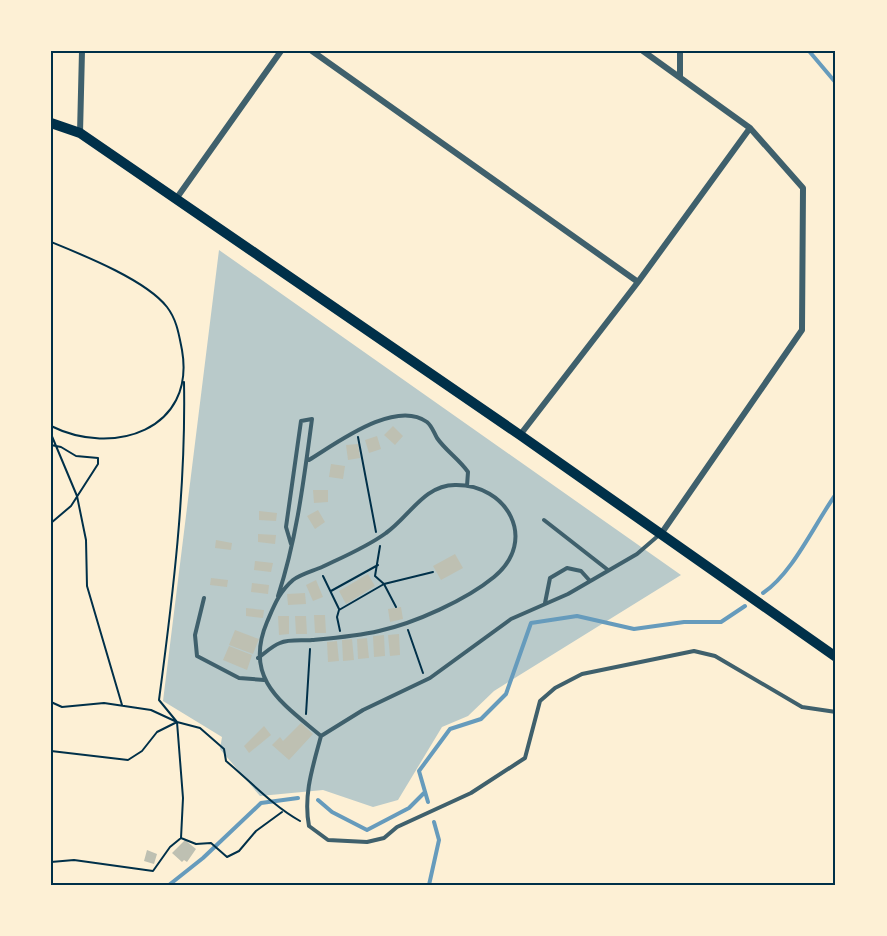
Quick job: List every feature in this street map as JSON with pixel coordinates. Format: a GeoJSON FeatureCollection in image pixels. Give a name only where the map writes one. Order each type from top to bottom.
{"type":"FeatureCollection","features":[{"type":"Feature","properties":{"kind":"main road"},"geometry":{"type":"LineString","coordinates":[[51,123],[80,133],[520,435],[836,657]]}},
{"type":"Feature","properties":{"kind":"street"},"geometry":{"type":"LineString","coordinates":[[80,133],[82,51]]}},
{"type":"Feature","properties":{"kind":"street"},"geometry":{"type":"LineString","coordinates":[[176,200],[281,51]]}},
{"type":"Feature","properties":{"kind":"street"},"geometry":{"type":"LineString","coordinates":[[312,51],[638,282]]}},
{"type":"Feature","properties":{"kind":"street"},"geometry":{"type":"LineString","coordinates":[[644,51],[750,128],[803,188],[802,330],[661,534]]}},
{"type":"Feature","properties":{"kind":"street"},"geometry":{"type":"LineString","coordinates":[[680,51],[680,77]]}},
{"type":"Feature","properties":{"kind":"street"},"geometry":{"type":"LineString","coordinates":[[520,435],[638,282],[750,128]]}},
{"type":"Feature","properties":{"kind":"lane"},"geometry":{"type":"LineString","coordinates":[[308,460],[356,432],[390,417],[412,416],[429,423],[446,449],[457,456],[468,472],[467,486]]}},
{"type":"Feature","properties":{"kind":"lane"},"geometry":{"type":"LineString","coordinates":[[291,544],[286,527],[295,454],[301,421],[312,419],[308,460],[291,544],[278,596],[265,626],[258,658],[264,680],[282,704],[321,736]]}},
{"type":"Feature","properties":{"kind":"lane"},"geometry":{"type":"LineString","coordinates":[[258,658],[282,642],[381,631],[462,598],[496,576],[515,544],[516,524],[511,513],[499,501],[467,486],[453,484],[429,492],[399,522],[378,538],[295,579],[278,596]]}},
{"type":"Feature","properties":{"kind":"lane"},"geometry":{"type":"LineString","coordinates":[[544,520],[608,570]]}},
{"type":"Feature","properties":{"kind":"lane"},"geometry":{"type":"LineString","coordinates":[[661,534],[644,548],[590,581],[511,619],[426,680],[355,714],[321,736],[309,781],[306,812],[309,826],[328,840],[367,842],[384,838],[397,827],[471,793],[525,759],[540,701],[555,688],[582,674],[694,651],[715,656],[802,707],[836,712]]}},
{"type":"Feature","properties":{"kind":"lane"},"geometry":{"type":"LineString","coordinates":[[545,604],[550,578],[567,568],[581,571],[590,581]]}},
{"type":"Feature","properties":{"kind":"lane"},"geometry":{"type":"LineString","coordinates":[[204,598],[195,635],[197,656],[239,678],[264,680]]}},
{"type":"Feature","properties":{"kind":"path"},"geometry":{"type":"LineString","coordinates":[[51,242],[90,259],[142,287],[167,307],[176,322],[180,340],[186,440],[159,700],[177,722],[183,798],[181,838],[170,847],[153,871],[74,860],[51,862]]}},
{"type":"Feature","properties":{"kind":"path"},"geometry":{"type":"LineString","coordinates":[[51,426],[63,432],[104,438],[140,433],[154,426],[167,414],[178,400],[184,380]]}},
{"type":"Feature","properties":{"kind":"path"},"geometry":{"type":"LineString","coordinates":[[356,432],[381,549],[375,576],[384,584],[396,608]]}},
{"type":"Feature","properties":{"kind":"path"},"geometry":{"type":"LineString","coordinates":[[51,434],[77,496],[86,540],[87,586],[122,705]]}},
{"type":"Feature","properties":{"kind":"path"},"geometry":{"type":"LineString","coordinates":[[51,445],[76,456],[98,458],[98,464],[71,506],[51,523]]}},
{"type":"Feature","properties":{"kind":"path"},"geometry":{"type":"LineString","coordinates":[[331,591],[378,565]]}},
{"type":"Feature","properties":{"kind":"path"},"geometry":{"type":"LineString","coordinates":[[319,568],[339,610],[337,617],[341,636]]}},
{"type":"Feature","properties":{"kind":"path"},"geometry":{"type":"LineString","coordinates":[[339,610],[384,584],[433,572]]}},
{"type":"Feature","properties":{"kind":"path"},"geometry":{"type":"LineString","coordinates":[[405,622],[426,680]]}},
{"type":"Feature","properties":{"kind":"path"},"geometry":{"type":"LineString","coordinates":[[305,722],[311,640]]}},
{"type":"Feature","properties":{"kind":"path"},"geometry":{"type":"LineString","coordinates":[[51,702],[62,707],[104,703],[151,710],[177,722],[200,728],[224,749],[226,761],[268,796],[283,812],[309,826]]}},
{"type":"Feature","properties":{"kind":"path"},"geometry":{"type":"LineString","coordinates":[[51,751],[128,760],[142,751],[157,732],[177,722]]}},
{"type":"Feature","properties":{"kind":"path"},"geometry":{"type":"LineString","coordinates":[[181,838],[196,844],[211,843],[227,857],[239,851],[256,831],[283,812]]}},
{"type":"Feature","properties":{"kind":"shaded area"},"geometry":{"type":"Polygon","coordinates":[[[219,250],[681,575],[494,691],[468,716],[442,727],[398,800],[373,807],[323,790],[260,796],[220,749],[222,737],[163,701],[219,250]]]}},
{"type":"Feature","properties":{"kind":"building"},"geometry":{"type":"Polygon","coordinates":[[[393,426],[403,436],[395,445],[384,435],[393,426]]]}},
{"type":"Feature","properties":{"kind":"building"},"geometry":{"type":"Polygon","coordinates":[[[377,436],[381,449],[369,453],[365,440],[377,436]]]}},
{"type":"Feature","properties":{"kind":"building"},"geometry":{"type":"Polygon","coordinates":[[[358,444],[360,458],[348,460],[346,445],[358,444]]]}},
{"type":"Feature","properties":{"kind":"building"},"geometry":{"type":"Polygon","coordinates":[[[331,464],[345,466],[343,479],[329,477],[331,464]]]}},
{"type":"Feature","properties":{"kind":"building"},"geometry":{"type":"Polygon","coordinates":[[[313,490],[328,490],[328,502],[314,503],[313,490]]]}},
{"type":"Feature","properties":{"kind":"building"},"geometry":{"type":"Polygon","coordinates":[[[318,510],[325,522],[315,529],[307,516],[318,510]]]}},
{"type":"Feature","properties":{"kind":"building"},"geometry":{"type":"Polygon","coordinates":[[[259,511],[277,513],[276,521],[259,520],[259,511]]]}},
{"type":"Feature","properties":{"kind":"building"},"geometry":{"type":"Polygon","coordinates":[[[258,534],[276,535],[275,544],[258,542],[258,534]]]}},
{"type":"Feature","properties":{"kind":"building"},"geometry":{"type":"Polygon","coordinates":[[[216,540],[232,543],[231,550],[215,548],[216,540]]]}},
{"type":"Feature","properties":{"kind":"building"},"geometry":{"type":"Polygon","coordinates":[[[455,554],[463,568],[441,580],[433,566],[455,554]]]}},
{"type":"Feature","properties":{"kind":"building"},"geometry":{"type":"Polygon","coordinates":[[[255,561],[273,563],[271,572],[254,570],[255,561]]]}},
{"type":"Feature","properties":{"kind":"building"},"geometry":{"type":"Polygon","coordinates":[[[368,574],[375,586],[346,604],[339,591],[368,574]]]}},
{"type":"Feature","properties":{"kind":"building"},"geometry":{"type":"Polygon","coordinates":[[[211,578],[228,580],[227,587],[210,585],[211,578]]]}},
{"type":"Feature","properties":{"kind":"building"},"geometry":{"type":"Polygon","coordinates":[[[316,580],[323,597],[313,601],[306,585],[316,580]]]}},
{"type":"Feature","properties":{"kind":"building"},"geometry":{"type":"Polygon","coordinates":[[[252,583],[269,585],[268,594],[251,592],[252,583]]]}},
{"type":"Feature","properties":{"kind":"building"},"geometry":{"type":"Polygon","coordinates":[[[305,593],[306,604],[288,605],[287,594],[305,593]]]}},
{"type":"Feature","properties":{"kind":"building"},"geometry":{"type":"Polygon","coordinates":[[[401,607],[403,619],[390,622],[388,609],[401,607]]]}},
{"type":"Feature","properties":{"kind":"building"},"geometry":{"type":"Polygon","coordinates":[[[246,608],[264,610],[263,618],[246,616],[246,608]]]}},
{"type":"Feature","properties":{"kind":"building"},"geometry":{"type":"Polygon","coordinates":[[[314,615],[325,615],[326,633],[315,633],[314,615]]]}},
{"type":"Feature","properties":{"kind":"building"},"geometry":{"type":"Polygon","coordinates":[[[278,616],[289,616],[289,634],[279,635],[278,616]]]}},
{"type":"Feature","properties":{"kind":"building"},"geometry":{"type":"Polygon","coordinates":[[[295,616],[306,616],[307,634],[296,634],[295,616]]]}},
{"type":"Feature","properties":{"kind":"building"},"geometry":{"type":"Polygon","coordinates":[[[235,630],[259,639],[253,654],[229,645],[235,630]]]}},
{"type":"Feature","properties":{"kind":"building"},"geometry":{"type":"Polygon","coordinates":[[[399,634],[400,655],[390,656],[388,635],[399,634]]]}},
{"type":"Feature","properties":{"kind":"building"},"geometry":{"type":"Polygon","coordinates":[[[384,635],[385,656],[374,657],[373,636],[384,635]]]}},
{"type":"Feature","properties":{"kind":"building"},"geometry":{"type":"Polygon","coordinates":[[[367,638],[369,658],[358,659],[357,639],[367,638]]]}},
{"type":"Feature","properties":{"kind":"building"},"geometry":{"type":"Polygon","coordinates":[[[352,639],[354,660],[343,661],[342,640],[352,639]]]}},
{"type":"Feature","properties":{"kind":"building"},"geometry":{"type":"Polygon","coordinates":[[[337,641],[339,661],[328,662],[327,642],[337,641]]]}},
{"type":"Feature","properties":{"kind":"building"},"geometry":{"type":"Polygon","coordinates":[[[229,646],[252,655],[247,670],[223,660],[229,646]]]}},
{"type":"Feature","properties":{"kind":"building"},"geometry":{"type":"Polygon","coordinates":[[[301,723],[313,734],[289,760],[272,745],[280,737],[283,741],[301,723]]]}},
{"type":"Feature","properties":{"kind":"building"},"geometry":{"type":"Polygon","coordinates":[[[264,726],[271,735],[249,753],[244,746],[264,726]]]}},
{"type":"Feature","properties":{"kind":"building"},"geometry":{"type":"Polygon","coordinates":[[[185,840],[196,849],[187,862],[184,860],[182,862],[172,853],[185,840]]]}},
{"type":"Feature","properties":{"kind":"building"},"geometry":{"type":"Polygon","coordinates":[[[147,850],[157,854],[154,864],[144,861],[147,850]]]}},
{"type":"Feature","properties":{"kind":"waterway"},"geometry":{"type":"LineString","coordinates":[[809,51],[836,83]]}},
{"type":"Feature","properties":{"kind":"waterway"},"geometry":{"type":"LineString","coordinates":[[763,593],[794,561],[836,494]]}},
{"type":"Feature","properties":{"kind":"waterway"},"geometry":{"type":"LineString","coordinates":[[428,802],[419,771],[450,729],[481,719],[506,694],[531,623],[577,616],[634,629],[684,622],[721,622],[745,606]]}},
{"type":"Feature","properties":{"kind":"waterway"},"geometry":{"type":"LineString","coordinates":[[318,800],[332,812],[367,830],[409,808],[425,792]]}},
{"type":"Feature","properties":{"kind":"waterway"},"geometry":{"type":"LineString","coordinates":[[169,885],[203,858],[261,803],[298,798]]}},
{"type":"Feature","properties":{"kind":"waterway"},"geometry":{"type":"LineString","coordinates":[[429,885],[439,840],[434,822]]}}]}
